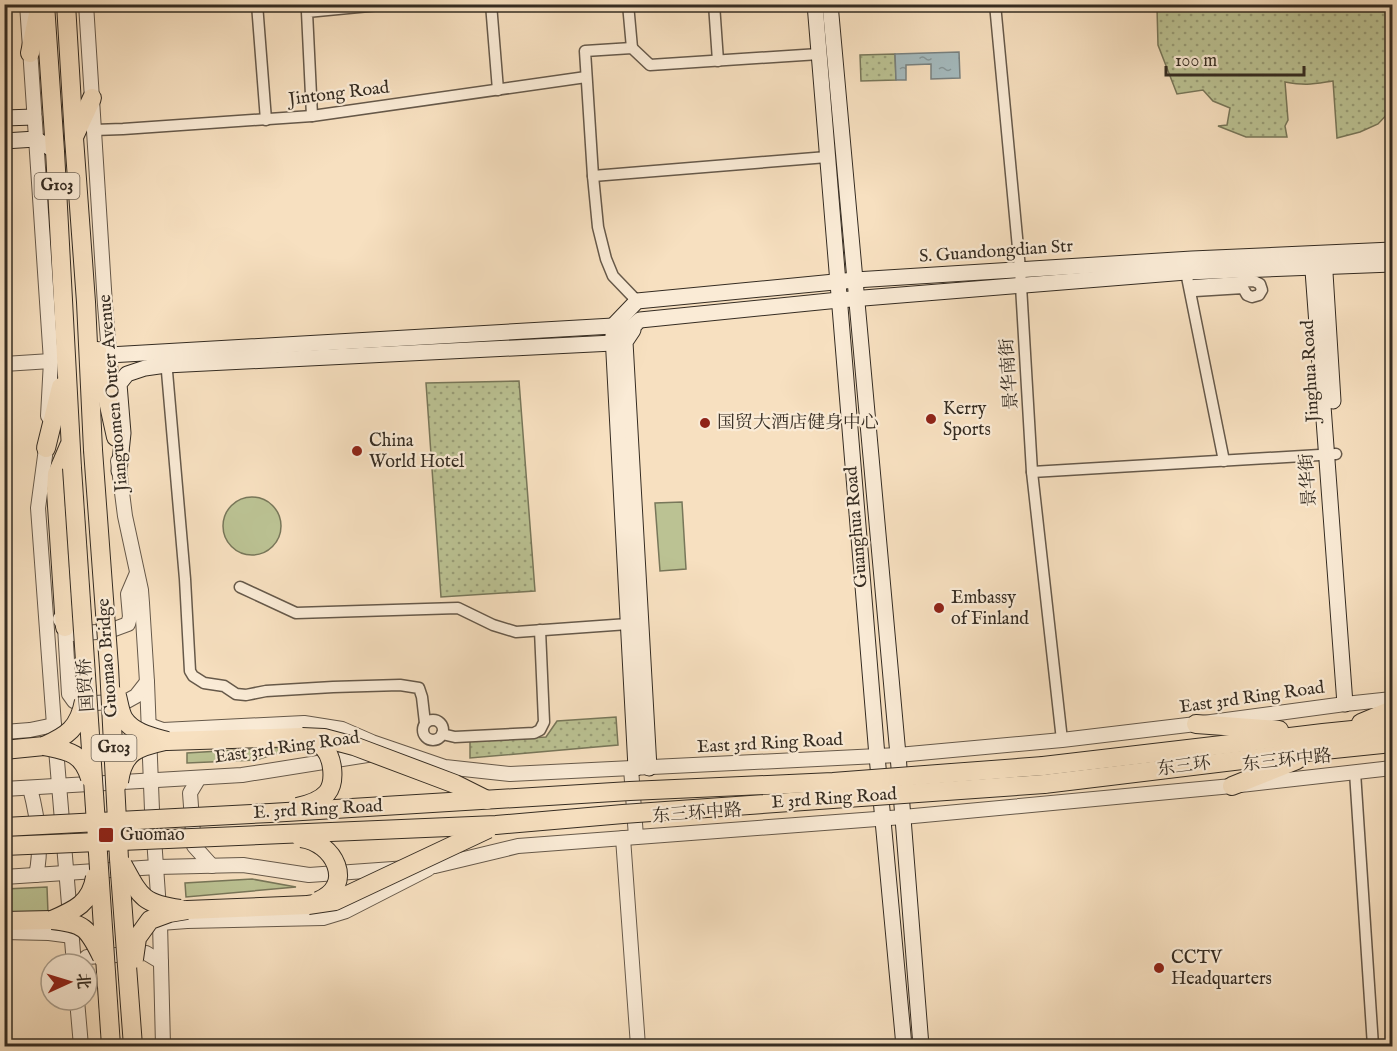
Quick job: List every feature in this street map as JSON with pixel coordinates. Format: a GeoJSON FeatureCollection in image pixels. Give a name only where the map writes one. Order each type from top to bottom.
{"type":"FeatureCollection","features":[{"type":"Feature","properties":{"kind":"highway"},"geometry":{"type":"LineString","coordinates":[[30,53],[40,4]]}},
{"type":"Feature","properties":{"kind":"highway","name":"G103"},"geometry":{"type":"LineString","coordinates":[[45,4],[55,151],[58,364],[70,441]]}},
{"type":"Feature","properties":{"kind":"highway","name":"Jianguomen Outer Avenue"},"geometry":{"type":"LineString","coordinates":[[66,4],[86,302],[93,450]]}},
{"type":"Feature","properties":{"kind":"highway"},"geometry":{"type":"LineString","coordinates":[[74,138],[92,98]]}},
{"type":"Feature","properties":{"kind":"highway"},"geometry":{"type":"LineString","coordinates":[[86,302],[116,437]]}},
{"type":"Feature","properties":{"kind":"highway"},"geometry":{"type":"LineString","coordinates":[[46,448],[58,364]]}},
{"type":"Feature","properties":{"kind":"highway"},"geometry":{"type":"LineString","coordinates":[[65,627],[56,491],[57,474],[70,441]]}},
{"type":"Feature","properties":{"kind":"highway","name":"国贸桥"},"geometry":{"type":"LineString","coordinates":[[70,441],[111,1047]]}},
{"type":"Feature","properties":{"kind":"highway","name":"Guomao Bridge"},"geometry":{"type":"LineString","coordinates":[[93,450],[133,1047]]}},
{"type":"Feature","properties":{"kind":"highway"},"geometry":{"type":"LineString","coordinates":[[109,667],[124,719],[139,732],[167,741]]}},
{"type":"Feature","properties":{"kind":"highway"},"geometry":{"type":"LineString","coordinates":[[44,746],[62,738],[75,726],[84,705],[87,683]]}},
{"type":"Feature","properties":{"kind":"highway"},"geometry":{"type":"LineString","coordinates":[[1232,786],[1332,741],[1392,710]]}},
{"type":"Feature","properties":{"kind":"highway"},"geometry":{"type":"LineString","coordinates":[[1196,724],[1332,741],[1392,743]]}},
{"type":"Feature","properties":{"kind":"highway"},"geometry":{"type":"LineString","coordinates":[[1332,741],[1392,726]]}},
{"type":"Feature","properties":{"kind":"highway"},"geometry":{"type":"LineString","coordinates":[[270,813],[314,801],[326,794],[331,786],[333,775],[329,755],[319,744],[302,738]]}},
{"type":"Feature","properties":{"kind":"highway"},"geometry":{"type":"LineString","coordinates":[[116,797],[119,776],[126,760],[142,746],[167,741],[324,738],[354,746],[454,784],[489,801]]}},
{"type":"Feature","properties":{"kind":"highway"},"geometry":{"type":"LineString","coordinates":[[1332,741],[1392,755]]}},
{"type":"Feature","properties":{"kind":"highway","name":"东三环"},"geometry":{"type":"LineString","coordinates":[[1043,775],[1332,741]]}},
{"type":"Feature","properties":{"kind":"highway"},"geometry":{"type":"LineString","coordinates":[[4,750],[44,746],[71,752],[83,761],[94,795]]}},
{"type":"Feature","properties":{"kind":"highway","name":"E. 3rd Ring Road"},"geometry":{"type":"LineString","coordinates":[[4,827],[489,801],[630,791],[1043,775]]}},
{"type":"Feature","properties":{"kind":"highway","name":"E. 3rd Ring Road"},"geometry":{"type":"LineString","coordinates":[[4,846],[496,825],[1043,775]]}},
{"type":"Feature","properties":{"kind":"highway"},"geometry":{"type":"LineString","coordinates":[[129,994],[137,938],[150,920],[169,913],[187,910],[308,905],[335,901],[496,825]]}},
{"type":"Feature","properties":{"kind":"highway"},"geometry":{"type":"LineString","coordinates":[[272,836],[305,838],[324,847],[333,856],[338,870],[336,886],[325,898],[308,905]]}},
{"type":"Feature","properties":{"kind":"highway"},"geometry":{"type":"LineString","coordinates":[[119,859],[137,889],[149,903],[187,910]]}},
{"type":"Feature","properties":{"kind":"highway"},"geometry":{"type":"LineString","coordinates":[[52,920],[78,907],[88,898],[93,887],[98,860]]}},
{"type":"Feature","properties":{"kind":"highway"},"geometry":{"type":"LineString","coordinates":[[4,921],[73,922],[81,926],[96,943],[104,963]]}},
{"type":"Feature","properties":{"kind":"main road","name":"Guanghua Road"},"geometry":{"type":"LineString","coordinates":[[815,4],[877,756],[904,1047]]}},
{"type":"Feature","properties":{"kind":"main road","name":"Guanghua Road"},"geometry":{"type":"LineString","coordinates":[[830,4],[898,755],[921,1047]]}},
{"type":"Feature","properties":{"kind":"main road"},"geometry":{"type":"LineString","coordinates":[[5,123],[34,117]]}},
{"type":"Feature","properties":{"kind":"main road"},"geometry":{"type":"LineString","coordinates":[[4,141],[36,139],[55,151]]}},
{"type":"Feature","properties":{"kind":"main road","name":"S. Guandongdian Str"},"geometry":{"type":"LineString","coordinates":[[640,320],[839,300],[1021,286],[1191,280],[1392,250]]}},
{"type":"Feature","properties":{"kind":"main road","name":"S. Guandongdian Str"},"geometry":{"type":"LineString","coordinates":[[637,301],[855,280],[1020,269],[1318,260],[1392,264]]}},
{"type":"Feature","properties":{"kind":"main road","name":"景华街"},"geometry":{"type":"LineString","coordinates":[[1318,260],[1331,452]]}},
{"type":"Feature","properties":{"kind":"main road"},"geometry":{"type":"LineString","coordinates":[[637,301],[640,320],[625,342],[639,768]]}},
{"type":"Feature","properties":{"kind":"main road"},"geometry":{"type":"LineString","coordinates":[[119,471],[123,433],[119,384],[127,374],[166,358],[613,326],[637,301]]}},
{"type":"Feature","properties":{"kind":"main road"},"geometry":{"type":"LineString","coordinates":[[109,355],[166,358],[613,343],[640,320]]}},
{"type":"Feature","properties":{"kind":"main road"},"geometry":{"type":"LineString","coordinates":[[613,326],[628,624],[639,768]]}},
{"type":"Feature","properties":{"kind":"main road"},"geometry":{"type":"LineString","coordinates":[[1331,452],[1350,703]]}},
{"type":"Feature","properties":{"kind":"street"},"geometry":{"type":"LineString","coordinates":[[4,364],[58,364],[34,117],[27,4]]}},
{"type":"Feature","properties":{"kind":"street","name":"Jianguomen Outer Avenue"},"geometry":{"type":"LineString","coordinates":[[86,4],[119,471],[141,590],[160,923],[163,1047]]}},
{"type":"Feature","properties":{"kind":"street"},"geometry":{"type":"LineString","coordinates":[[257,4],[266,120]]}},
{"type":"Feature","properties":{"kind":"street"},"geometry":{"type":"LineString","coordinates":[[312,116],[307,12],[390,4]]}},
{"type":"Feature","properties":{"kind":"street"},"geometry":{"type":"LineString","coordinates":[[490,4],[498,90]]}},
{"type":"Feature","properties":{"kind":"street"},"geometry":{"type":"LineString","coordinates":[[627,4],[632,48],[650,65],[819,54]]}},
{"type":"Feature","properties":{"kind":"street"},"geometry":{"type":"LineString","coordinates":[[714,4],[718,61]]}},
{"type":"Feature","properties":{"kind":"street","name":"景华南街"},"geometry":{"type":"LineString","coordinates":[[995,4],[1020,269],[1032,470],[1062,740]]}},
{"type":"Feature","properties":{"kind":"street"},"geometry":{"type":"LineString","coordinates":[[632,48],[585,51],[598,227],[606,259],[614,276],[637,301]]}},
{"type":"Feature","properties":{"kind":"street","name":"Jintong Road"},"geometry":{"type":"LineString","coordinates":[[94,130],[312,116],[586,77]]}},
{"type":"Feature","properties":{"kind":"street"},"geometry":{"type":"LineString","coordinates":[[593,176],[827,157]]}},
{"type":"Feature","properties":{"kind":"street"},"geometry":{"type":"LineString","coordinates":[[1191,280],[1254,281],[1262,286],[1261,293],[1252,297],[1247,295],[1243,288],[1191,280]]}},
{"type":"Feature","properties":{"kind":"street"},"geometry":{"type":"LineString","coordinates":[[1191,280],[1225,459]]}},
{"type":"Feature","properties":{"kind":"street"},"geometry":{"type":"LineString","coordinates":[[1191,280],[1225,459]]}},
{"type":"Feature","properties":{"kind":"street"},"geometry":{"type":"LineString","coordinates":[[166,358],[184,567],[190,671],[193,676],[204,683],[224,686],[236,694],[246,695],[266,691],[333,687],[400,685],[419,688],[425,723],[432,720],[438,722],[443,727],[442,734],[455,737],[534,733],[540,730],[544,722],[540,630]]}},
{"type":"Feature","properties":{"kind":"street"},"geometry":{"type":"LineString","coordinates":[[46,448],[38,508],[73,952]]}},
{"type":"Feature","properties":{"kind":"street"},"geometry":{"type":"LineString","coordinates":[[1032,470],[1331,452]]}},
{"type":"Feature","properties":{"kind":"street"},"geometry":{"type":"LineString","coordinates":[[45,594],[65,627],[72,633],[109,631],[128,624],[130,617],[128,594],[137,573]]}},
{"type":"Feature","properties":{"kind":"street"},"geometry":{"type":"LineString","coordinates":[[240,587],[296,613],[458,608],[494,625],[516,632],[628,624]]}},
{"type":"Feature","properties":{"kind":"street"},"geometry":{"type":"LineString","coordinates":[[65,627],[69,694],[74,701],[80,704],[127,701],[136,696],[147,682]]}},
{"type":"Feature","properties":{"kind":"street","name":"East 3rd Ring Road"},"geometry":{"type":"LineString","coordinates":[[152,780],[242,775],[397,751],[445,767],[510,774],[898,755],[1062,740],[1392,699]]}},
{"type":"Feature","properties":{"kind":"street"},"geometry":{"type":"LineString","coordinates":[[149,725],[163,730],[304,723],[342,729],[397,751]]}},
{"type":"Feature","properties":{"kind":"street"},"geometry":{"type":"LineString","coordinates":[[4,732],[54,725]]}},
{"type":"Feature","properties":{"kind":"street"},"geometry":{"type":"LineString","coordinates":[[638,1047],[629,838],[639,768]]}},
{"type":"Feature","properties":{"kind":"street","name":"东三环中路"},"geometry":{"type":"LineString","coordinates":[[4,877],[157,867],[243,865],[309,875],[435,866],[518,846],[884,819],[1232,786],[1392,768]]}},
{"type":"Feature","properties":{"kind":"street"},"geometry":{"type":"LineString","coordinates":[[1355,772],[1373,1047]]}},
{"type":"Feature","properties":{"kind":"street"},"geometry":{"type":"LineString","coordinates":[[199,778],[190,793],[194,846],[212,866]]}},
{"type":"Feature","properties":{"kind":"street"},"geometry":{"type":"LineString","coordinates":[[4,789],[152,780]]}},
{"type":"Feature","properties":{"kind":"street"},"geometry":{"type":"LineString","coordinates":[[30,788],[36,811],[39,861],[36,875]]}},
{"type":"Feature","properties":{"kind":"street"},"geometry":{"type":"LineString","coordinates":[[160,923],[323,918],[346,911],[435,866]]}},
{"type":"Feature","properties":{"kind":"street"},"geometry":{"type":"LineString","coordinates":[[4,932],[72,936]]}},
{"type":"Feature","properties":{"kind":"street"},"geometry":{"type":"LineString","coordinates":[[99,956],[146,953],[161,962]]}},
{"type":"Feature","properties":{"kind":"street"},"geometry":{"type":"LineString","coordinates":[[78,1012],[81,1047]]}},
{"type":"Feature","properties":{"kind":"green space"},"geometry":{"type":"Polygon","coordinates":[[[1158,4],[1392,5],[1392,109],[1378,124],[1337,138],[1333,81],[1310,84],[1285,82],[1287,137],[1246,137],[1218,126],[1227,125],[1230,108],[1213,101],[1203,90],[1177,94],[1158,45],[1158,4]]]}},
{"type":"Feature","properties":{"kind":"green space"},"geometry":{"type":"Polygon","coordinates":[[[895,54],[896,80],[861,81],[860,55],[895,54]]]}},
{"type":"Feature","properties":{"kind":"green space"},"geometry":{"type":"Polygon","coordinates":[[[519,381],[535,591],[441,597],[426,383],[519,381]]]}},
{"type":"Feature","properties":{"kind":"green space"},"geometry":{"type":"Polygon","coordinates":[[[246,497],[258,497],[273,505],[281,520],[281,532],[273,547],[258,555],[246,555],[231,547],[223,532],[223,520],[231,505],[246,497]]]}},
{"type":"Feature","properties":{"kind":"green space"},"geometry":{"type":"Polygon","coordinates":[[[682,502],[686,569],[660,571],[655,503],[682,502]]]}},
{"type":"Feature","properties":{"kind":"green space"},"geometry":{"type":"Polygon","coordinates":[[[616,717],[618,745],[470,758],[470,741],[546,737],[557,721],[616,717]]]}},
{"type":"Feature","properties":{"kind":"green space"},"geometry":{"type":"Polygon","coordinates":[[[301,746],[256,760],[187,763],[187,753],[301,746]]]}},
{"type":"Feature","properties":{"kind":"green space"},"geometry":{"type":"Polygon","coordinates":[[[252,879],[296,887],[186,897],[185,883],[252,879]]]}},
{"type":"Feature","properties":{"kind":"green space"},"geometry":{"type":"Polygon","coordinates":[[[47,887],[48,913],[5,914],[5,889],[47,887]]]}},
{"type":"Feature","properties":{"kind":"water"},"geometry":{"type":"Polygon","coordinates":[[[959,52],[960,78],[931,79],[931,64],[906,65],[906,80],[896,80],[895,54],[959,52]]]}},
{"type":"Feature","properties":{"kind":"place","name":"Kerry Sports"},"geometry":{"type":"Point","coordinates":[931,419]}},
{"type":"Feature","properties":{"kind":"place","name":"国贸大酒店健身中心"},"geometry":{"type":"Point","coordinates":[705,423]}},
{"type":"Feature","properties":{"kind":"place","name":"China World Hotel"},"geometry":{"type":"Point","coordinates":[357,451]}},
{"type":"Feature","properties":{"kind":"place","name":"Embassy of Finland"},"geometry":{"type":"Point","coordinates":[939,608]}},
{"type":"Feature","properties":{"kind":"place","name":"Guomao"},"geometry":{"type":"Point","coordinates":[106,835]}},
{"type":"Feature","properties":{"kind":"place","name":"CCTV Headquarters"},"geometry":{"type":"Point","coordinates":[1159,968]}}]}
